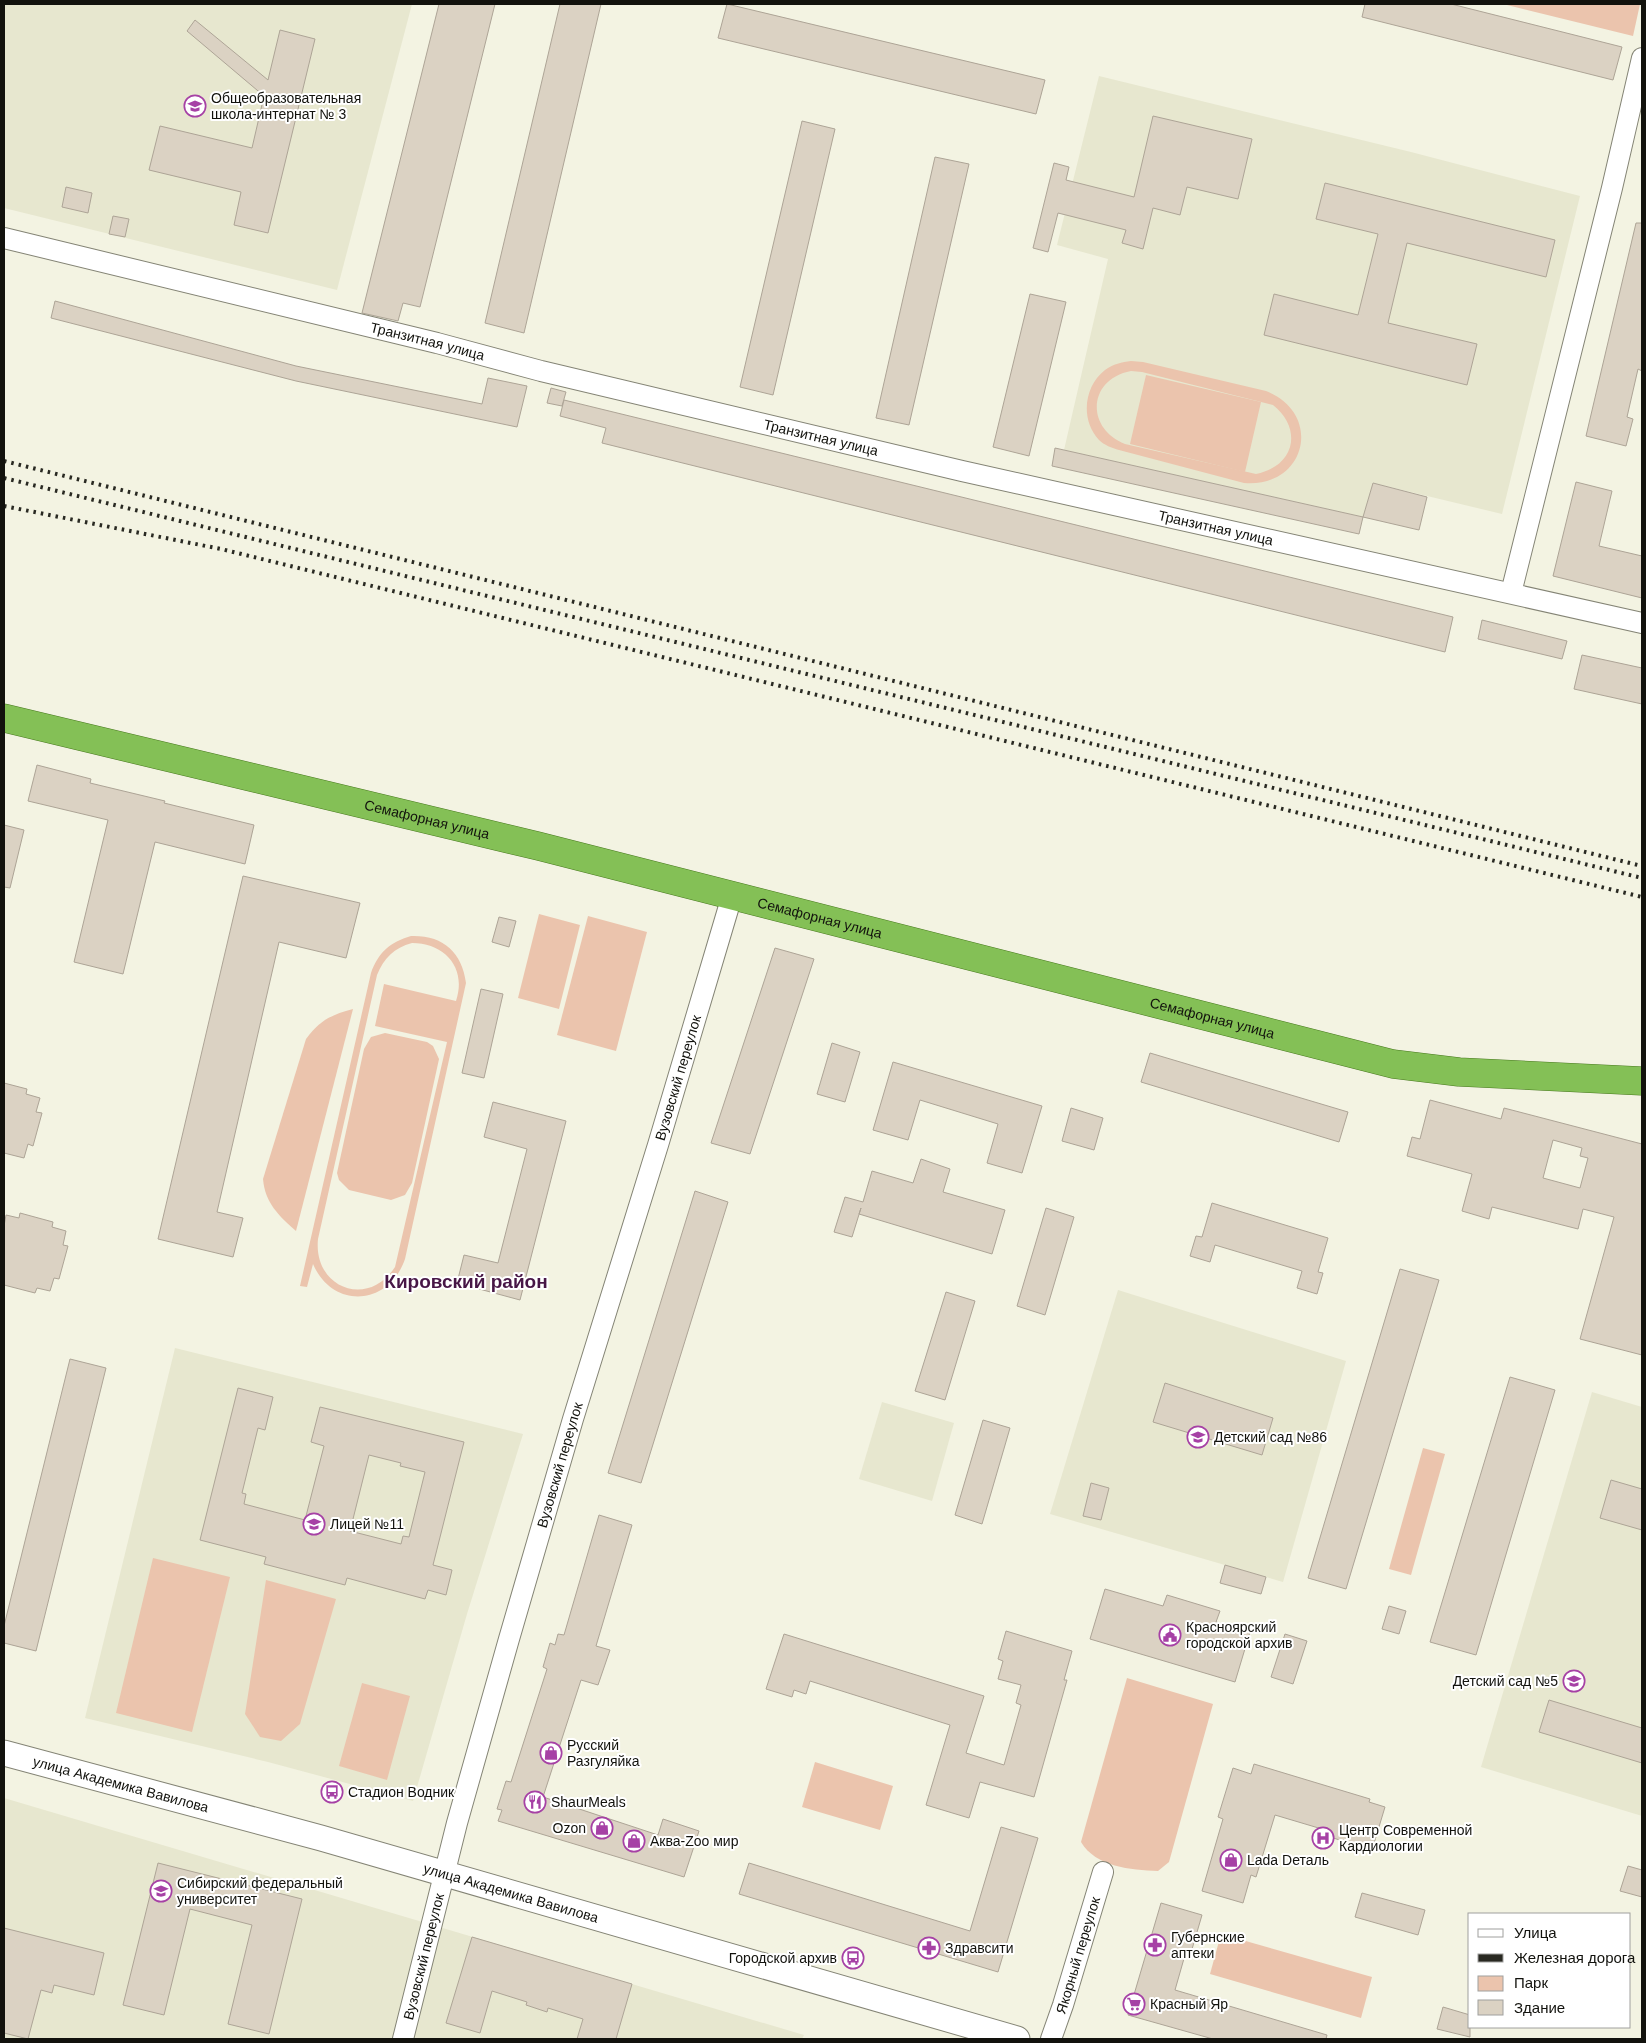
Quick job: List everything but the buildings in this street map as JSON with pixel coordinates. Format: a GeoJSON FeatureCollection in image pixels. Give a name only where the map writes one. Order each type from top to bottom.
{"type":"FeatureCollection","features":[{"type":"Feature","properties":{"kind":"highway","name":"Семафорная улица"},"geometry":{"type":"LineString","coordinates":[[4,718],[480,832],[1393,1064],[1459,1072],[1642,1080]]}},
{"type":"Feature","properties":{"kind":"street"},"geometry":{"type":"LineString","coordinates":[[1511,593],[1612,188],[1642,58]]}},
{"type":"Feature","properties":{"kind":"street","name":"Транзитная улица"},"geometry":{"type":"LineString","coordinates":[[4,238],[437,343],[541,371],[952,468],[1642,624]]}},
{"type":"Feature","properties":{"kind":"street","name":"Вузовский переулок"},"geometry":{"type":"LineString","coordinates":[[403,2039],[456,1823],[573,1419],[658,1145],[732,896]]}},
{"type":"Feature","properties":{"kind":"street","name":"улица Академика Вавилова"},"geometry":{"type":"LineString","coordinates":[[4,1753],[320,1838],[1017,2039]]}},
{"type":"Feature","properties":{"kind":"street","name":"Якорный переулок"},"geometry":{"type":"LineString","coordinates":[[1050,2039],[1063,2005],[1103,1872]]}},
{"type":"Feature","properties":{"kind":"shaded area","name":"Общеобразовательная школа-интернат № 3"},"geometry":{"type":"Polygon","coordinates":[[[4,4],[412,4],[337,290],[4,208],[4,4]]]}},
{"type":"Feature","properties":{"kind":"shaded area"},"geometry":{"type":"Polygon","coordinates":[[[1099,76],[1411,152],[1580,196],[1502,514],[1373,483],[1363,517],[1064,450],[1108,259],[1057,245],[1099,76]]]}},
{"type":"Feature","properties":{"kind":"shaded area","name":"Детский сад №86"},"geometry":{"type":"Polygon","coordinates":[[[1118,1290],[1346,1361],[1283,1582],[1050,1514],[1118,1290]]]}},
{"type":"Feature","properties":{"kind":"shaded area","name":"Лицей №11"},"geometry":{"type":"Polygon","coordinates":[[[175,1348],[523,1434],[467,1614],[413,1801],[268,1762],[85,1718],[175,1348]]]}},
{"type":"Feature","properties":{"kind":"shaded area","name":"Детский сад №5"},"geometry":{"type":"Polygon","coordinates":[[[1592,1392],[1642,1407],[1642,1816],[1481,1767],[1592,1392]]]}},
{"type":"Feature","properties":{"kind":"shaded area"},"geometry":{"type":"Polygon","coordinates":[[[882,1402],[954,1423],[932,1501],[859,1479],[882,1402]]]}},
{"type":"Feature","properties":{"kind":"shaded area","name":"Сибирский федеральный университет"},"geometry":{"type":"Polygon","coordinates":[[[4,1798],[804,2035],[802,2039],[4,2039],[4,1798]]]}},
{"type":"Feature","properties":{"kind":"green space"},"geometry":{"type":"Polygon","coordinates":[[[1503,4],[1640,4],[1633,36],[1503,4]]]}},
{"type":"Feature","properties":{"kind":"green space"},"geometry":{"type":"Polygon","coordinates":[[[1131,361],[1143,362],[1266,391],[1284,402],[1296,416],[1301,432],[1300,447],[1294,462],[1282,474],[1265,481],[1244,483],[1119,450],[1103,443],[1093,432],[1089,423],[1087,404],[1089,394],[1098,377],[1105,370],[1114,365],[1131,361]],[[1131,371],[1117,376],[1106,384],[1100,393],[1097,404],[1098,416],[1103,427],[1112,437],[1125,444],[1256,474],[1269,470],[1286,455],[1290,446],[1291,435],[1282,415],[1273,405],[1142,372],[1131,371]]]}},
{"type":"Feature","properties":{"kind":"green space"},"geometry":{"type":"Polygon","coordinates":[[[1146,375],[1261,402],[1245,472],[1130,444],[1146,375]]]}},
{"type":"Feature","properties":{"kind":"green space"},"geometry":{"type":"Polygon","coordinates":[[[539,914],[580,925],[559,1009],[518,998],[539,914]]]}},
{"type":"Feature","properties":{"kind":"green space"},"geometry":{"type":"Polygon","coordinates":[[[588,916],[647,932],[616,1051],[557,1035],[588,916]]]}},
{"type":"Feature","properties":{"kind":"green space"},"geometry":{"type":"Polygon","coordinates":[[[422,936],[441,942],[455,954],[460,962],[466,983],[405,1259],[397,1275],[387,1286],[374,1293],[360,1296],[347,1295],[334,1289],[322,1279],[313,1264],[307,1287],[300,1286],[371,973],[381,954],[391,945],[404,938],[422,936]],[[412,943],[390,954],[377,975],[318,1239],[319,1256],[324,1270],[333,1280],[344,1287],[357,1290],[371,1287],[384,1280],[395,1267],[447,1042],[375,1026],[384,984],[456,1001],[459,989],[456,968],[451,960],[434,947],[412,943]]]}},
{"type":"Feature","properties":{"kind":"green space"},"geometry":{"type":"Polygon","coordinates":[[[353,1009],[296,1231],[270,1202],[264,1188],[263,1179],[306,1039],[326,1019],[353,1009]]]}},
{"type":"Feature","properties":{"kind":"green space"},"geometry":{"type":"Polygon","coordinates":[[[385,1033],[427,1042],[433,1046],[439,1059],[412,1183],[405,1195],[391,1200],[349,1190],[339,1180],[337,1173],[364,1049],[371,1037],[385,1033]]]}},
{"type":"Feature","properties":{"kind":"green space"},"geometry":{"type":"Polygon","coordinates":[[[1423,1448],[1445,1454],[1411,1575],[1389,1569],[1423,1448]]]}},
{"type":"Feature","properties":{"kind":"green space"},"geometry":{"type":"Polygon","coordinates":[[[153,1558],[230,1577],[192,1732],[116,1713],[153,1558]]]}},
{"type":"Feature","properties":{"kind":"green space"},"geometry":{"type":"Polygon","coordinates":[[[266,1580],[336,1599],[300,1724],[281,1741],[260,1737],[245,1714],[266,1580]]]}},
{"type":"Feature","properties":{"kind":"green space"},"geometry":{"type":"Polygon","coordinates":[[[1127,1678],[1213,1704],[1169,1862],[1158,1871],[1136,1870],[1105,1862],[1095,1857],[1081,1842],[1127,1678]]]}},
{"type":"Feature","properties":{"kind":"green space"},"geometry":{"type":"Polygon","coordinates":[[[362,1683],[410,1696],[387,1780],[339,1766],[362,1683]]]}},
{"type":"Feature","properties":{"kind":"green space"},"geometry":{"type":"Polygon","coordinates":[[[815,1762],[893,1786],[880,1830],[802,1807],[815,1762]]]}},
{"type":"Feature","properties":{"kind":"green space"},"geometry":{"type":"Polygon","coordinates":[[[1221,1934],[1372,1977],[1361,2018],[1210,1974],[1221,1934]]]}},
{"type":"Feature","properties":{"kind":"railway"},"geometry":{"type":"LineString","coordinates":[[4,461],[1642,866]]}},
{"type":"Feature","properties":{"kind":"railway"},"geometry":{"type":"LineString","coordinates":[[4,478],[1642,878]]}},
{"type":"Feature","properties":{"kind":"railway"},"geometry":{"type":"LineString","coordinates":[[4,506],[221,549],[1642,897]]}},
{"type":"Feature","properties":{"kind":"place","name":"Общеобразовательная школа-интернат № 3"},"geometry":{"type":"Point","coordinates":[195,106]}},
{"type":"Feature","properties":{"kind":"place","name":"Детский сад №86"},"geometry":{"type":"Point","coordinates":[1198,1437]}},
{"type":"Feature","properties":{"kind":"place","name":"Лицей №11"},"geometry":{"type":"Point","coordinates":[314,1524]}},
{"type":"Feature","properties":{"kind":"place","name":"Красноярский городской архив"},"geometry":{"type":"Point","coordinates":[1170,1635]}},
{"type":"Feature","properties":{"kind":"place","name":"Детский сад №5"},"geometry":{"type":"Point","coordinates":[1574,1681]}},
{"type":"Feature","properties":{"kind":"place","name":"Русский Разгуляйка"},"geometry":{"type":"Point","coordinates":[551,1753]}},
{"type":"Feature","properties":{"kind":"place","name":"Стадион Водник"},"geometry":{"type":"Point","coordinates":[332,1792]}},
{"type":"Feature","properties":{"kind":"place","name":"ShаurMeals"},"geometry":{"type":"Point","coordinates":[535,1802]}},
{"type":"Feature","properties":{"kind":"place","name":"Ozon"},"geometry":{"type":"Point","coordinates":[602,1828]}},
{"type":"Feature","properties":{"kind":"place","name":"Центр Современной Кардиологии"},"geometry":{"type":"Point","coordinates":[1323,1838]}},
{"type":"Feature","properties":{"kind":"place","name":"Аква-Zoo мир"},"geometry":{"type":"Point","coordinates":[634,1841]}},
{"type":"Feature","properties":{"kind":"place","name":"Lada Dеталь"},"geometry":{"type":"Point","coordinates":[1231,1860]}},
{"type":"Feature","properties":{"kind":"place","name":"Сибирский федеральный университет"},"geometry":{"type":"Point","coordinates":[161,1891]}},
{"type":"Feature","properties":{"kind":"place","name":"Губернские аптеки"},"geometry":{"type":"Point","coordinates":[1155,1945]}},
{"type":"Feature","properties":{"kind":"place","name":"Здравсити"},"geometry":{"type":"Point","coordinates":[929,1948]}},
{"type":"Feature","properties":{"kind":"place","name":"Городской архив"},"geometry":{"type":"Point","coordinates":[853,1958]}},
{"type":"Feature","properties":{"kind":"place","name":"Красный Яр"},"geometry":{"type":"Point","coordinates":[1134,2004]}},
{"type":"Feature","properties":{"kind":"district","name":"Кировский район"},"geometry":{"type":"Point","coordinates":[466,1281]}}]}
